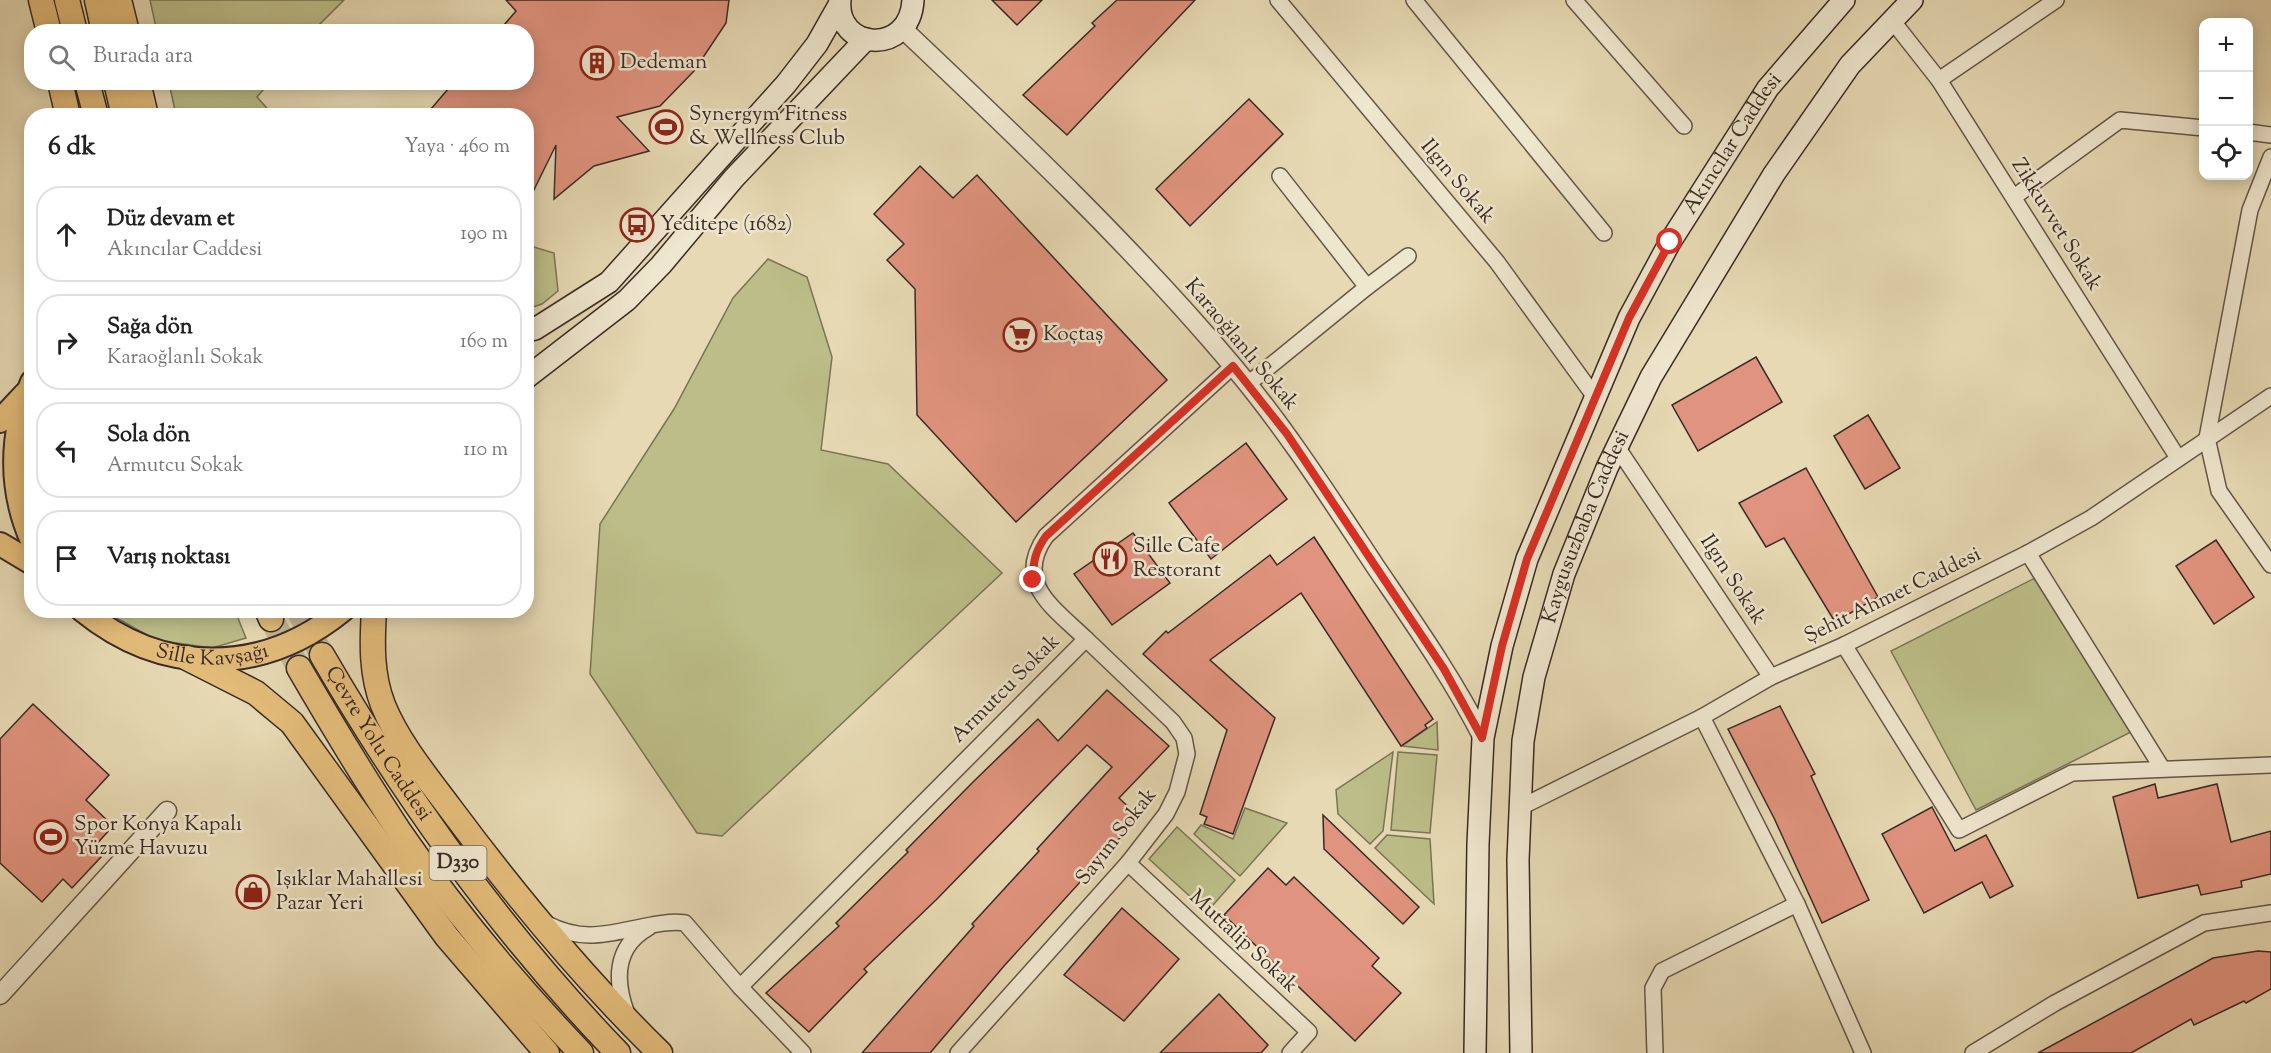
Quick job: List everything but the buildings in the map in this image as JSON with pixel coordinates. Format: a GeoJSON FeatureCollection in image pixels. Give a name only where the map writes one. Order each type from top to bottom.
{"type":"FeatureCollection","features":[{"type":"Feature","properties":{"kind":"highway"},"geometry":{"type":"LineString","coordinates":[[41,0],[47,24]]}},
{"type":"Feature","properties":{"kind":"highway"},"geometry":{"type":"LineString","coordinates":[[67,0],[73,24]]}},
{"type":"Feature","properties":{"kind":"highway"},"geometry":{"type":"LineString","coordinates":[[97,0],[102,24]]}},
{"type":"Feature","properties":{"kind":"highway"},"geometry":{"type":"LineString","coordinates":[[119,0],[125,24]]}},
{"type":"Feature","properties":{"kind":"highway"},"geometry":{"type":"LineString","coordinates":[[62,90],[66,108]]}},
{"type":"Feature","properties":{"kind":"highway"},"geometry":{"type":"LineString","coordinates":[[89,90],[94,108]]}},
{"type":"Feature","properties":{"kind":"highway"},"geometry":{"type":"LineString","coordinates":[[118,90],[122,108]]}},
{"type":"Feature","properties":{"kind":"highway"},"geometry":{"type":"LineString","coordinates":[[140,90],[144,108]]}},
{"type":"Feature","properties":{"kind":"highway"},"geometry":{"type":"LineString","coordinates":[[374,618],[374,677],[383,706],[399,736],[496,870],[632,1025],[660,1053]]}},
{"type":"Feature","properties":{"kind":"highway","name":"Çevre Yolu Caddesi"},"geometry":{"type":"LineString","coordinates":[[322,655],[389,766],[465,873],[545,972],[618,1053]]}},
{"type":"Feature","properties":{"kind":"highway"},"geometry":{"type":"LineString","coordinates":[[187,658],[256,693],[292,723],[447,937],[547,1053]]}},
{"type":"Feature","properties":{"kind":"highway","name":"Çevre Yolu Caddesi"},"geometry":{"type":"LineString","coordinates":[[299,668],[377,796],[428,871],[491,953],[581,1053]]}},
{"type":"Feature","properties":{"kind":"main road"},"geometry":{"type":"LineString","coordinates":[[839,3],[847,27],[866,39],[886,40],[903,29],[913,11],[913,0]]}},
{"type":"Feature","properties":{"kind":"main road","name":"Akıncılar Caddesi"},"geometry":{"type":"LineString","coordinates":[[1482,738],[1502,646],[1527,559],[1629,318],[1670,242],[1768,88],[1844,0]]}},
{"type":"Feature","properties":{"kind":"main road"},"geometry":{"type":"LineString","coordinates":[[1891,19],[1912,0]]}},
{"type":"Feature","properties":{"kind":"main road"},"geometry":{"type":"LineString","coordinates":[[534,329],[609,282],[786,84],[817,44],[839,3]]}},
{"type":"Feature","properties":{"kind":"main road","name":"Kaygusuzbaba Caddesi"},"geometry":{"type":"LineString","coordinates":[[1521,1053],[1519,808],[1523,741],[1534,677],[1564,574],[1617,447],[1651,376],[1774,174],[1850,65],[1891,19]]}},
{"type":"Feature","properties":{"kind":"main road"},"geometry":{"type":"LineString","coordinates":[[534,372],[577,342],[633,295],[734,178],[866,39]]}},
{"type":"Feature","properties":{"kind":"main road"},"geometry":{"type":"LineString","coordinates":[[0,421],[24,393]]}},
{"type":"Feature","properties":{"kind":"main road"},"geometry":{"type":"LineString","coordinates":[[24,408],[16,437],[15,469],[19,501],[24,516]]}},
{"type":"Feature","properties":{"kind":"main road"},"geometry":{"type":"LineString","coordinates":[[0,544],[24,558]]}},
{"type":"Feature","properties":{"kind":"main road","name":"Sille Kavşağı"},"geometry":{"type":"LineString","coordinates":[[94,618],[123,638],[154,651],[187,658],[238,658],[271,651],[302,638],[331,618]]}},
{"type":"Feature","properties":{"kind":"main road"},"geometry":{"type":"LineString","coordinates":[[1475,1053],[1482,738]]}},
{"type":"Feature","properties":{"kind":"street","name":"Ilgın Sokak"},"geometry":{"type":"LineString","coordinates":[[1278,0],[1497,262],[1595,397]]}},
{"type":"Feature","properties":{"kind":"street"},"geometry":{"type":"LineString","coordinates":[[1414,0],[1604,233]]}},
{"type":"Feature","properties":{"kind":"street"},"geometry":{"type":"LineString","coordinates":[[1574,0],[1684,126]]}},
{"type":"Feature","properties":{"kind":"street"},"geometry":{"type":"LineString","coordinates":[[1939,80],[2056,0]]}},
{"type":"Feature","properties":{"kind":"street","name":"Zikkuvvet Sokak"},"geometry":{"type":"LineString","coordinates":[[1891,19],[1939,80],[2178,458]]}},
{"type":"Feature","properties":{"kind":"street","name":"Karaoğlanlı Sokak"},"geometry":{"type":"LineString","coordinates":[[903,29],[1020,139],[1171,297],[1248,384],[1287,434],[1438,659],[1482,738]]}},
{"type":"Feature","properties":{"kind":"street"},"geometry":{"type":"LineString","coordinates":[[2014,197],[2121,120],[2199,128]]}},
{"type":"Feature","properties":{"kind":"street"},"geometry":{"type":"LineString","coordinates":[[2253,133],[2271,135]]}},
{"type":"Feature","properties":{"kind":"street"},"geometry":{"type":"LineString","coordinates":[[2271,157],[2250,210],[2207,438],[2219,491],[2271,566]]}},
{"type":"Feature","properties":{"kind":"street"},"geometry":{"type":"LineString","coordinates":[[1280,176],[1367,287]]}},
{"type":"Feature","properties":{"kind":"street"},"geometry":{"type":"LineString","coordinates":[[1248,384],[1408,256]]}},
{"type":"Feature","properties":{"kind":"street","name":"Armutcu Sokak"},"geometry":{"type":"LineString","coordinates":[[740,987],[1086,639],[1040,592],[1033,580],[1033,564],[1037,548],[1046,536],[1233,366]]}},
{"type":"Feature","properties":{"kind":"street","name":"Şehit Ahmet Caddesi"},"geometry":{"type":"LineString","coordinates":[[1519,808],[1702,717],[1771,677],[1844,645],[2028,553],[2091,518],[2271,396]]}},
{"type":"Feature","properties":{"kind":"street","name":"Ilgın Sokak"},"geometry":{"type":"LineString","coordinates":[[1617,447],[1771,677]]}},
{"type":"Feature","properties":{"kind":"street"},"geometry":{"type":"LineString","coordinates":[[2028,553],[2162,768]]}},
{"type":"Feature","properties":{"kind":"street","name":"Sayım Sokak"},"geometry":{"type":"LineString","coordinates":[[958,1053],[1128,863],[1166,814],[1177,792],[1187,754],[1184,738],[1173,722],[1086,639]]}},
{"type":"Feature","properties":{"kind":"street"},"geometry":{"type":"LineString","coordinates":[[1844,645],[1959,830],[2072,773],[2271,765]]}},
{"type":"Feature","properties":{"kind":"street"},"geometry":{"type":"LineString","coordinates":[[1702,717],[1797,904],[1863,1053]]}},
{"type":"Feature","properties":{"kind":"street"},"geometry":{"type":"LineString","coordinates":[[0,995],[167,811]]}},
{"type":"Feature","properties":{"kind":"street","name":"Muttalip Sokak"},"geometry":{"type":"LineString","coordinates":[[1128,863],[1310,1032],[1290,1053]]}},
{"type":"Feature","properties":{"kind":"street"},"geometry":{"type":"LineString","coordinates":[[1655,1053],[1653,988],[1662,971],[1797,904]]}},
{"type":"Feature","properties":{"kind":"street"},"geometry":{"type":"LineString","coordinates":[[1973,1053],[2055,1004],[2204,922],[2271,914]]}},
{"type":"Feature","properties":{"kind":"street"},"geometry":{"type":"LineString","coordinates":[[534,915],[561,931],[581,936],[607,935],[668,922],[685,923],[740,987],[804,1053]]}},
{"type":"Feature","properties":{"kind":"street"},"geometry":{"type":"LineString","coordinates":[[632,1025],[620,990],[618,973],[621,960],[631,940],[653,925]]}},
{"type":"Feature","properties":{"kind":"green space"},"geometry":{"type":"Polygon","coordinates":[[[150,0],[344,0],[320,24],[155,24],[150,0]]]}},
{"type":"Feature","properties":{"kind":"green space"},"geometry":{"type":"Polygon","coordinates":[[[171,90],[263,90],[257,97],[267,108],[174,108],[171,90]]]}},
{"type":"Feature","properties":{"kind":"green space"},"geometry":{"type":"Polygon","coordinates":[[[534,247],[554,253],[558,291],[542,304],[534,307],[534,247]]]}},
{"type":"Feature","properties":{"kind":"green space"},"geometry":{"type":"Polygon","coordinates":[[[768,259],[807,277],[832,357],[821,450],[888,464],[1002,573],[722,836],[697,833],[590,674],[600,524],[674,409],[733,298],[768,259]]]}},
{"type":"Feature","properties":{"kind":"green space"},"geometry":{"type":"Polygon","coordinates":[[[2037,577],[2133,731],[1976,810],[1891,651],[2037,577]]]}},
{"type":"Feature","properties":{"kind":"green space"},"geometry":{"type":"Polygon","coordinates":[[[117,618],[238,618],[246,638],[212,648],[156,640],[117,618]]]}},
{"type":"Feature","properties":{"kind":"green space"},"geometry":{"type":"Polygon","coordinates":[[[1437,722],[1438,750],[1402,746],[1437,722]]]}},
{"type":"Feature","properties":{"kind":"green space"},"geometry":{"type":"Polygon","coordinates":[[[1393,752],[1383,831],[1370,844],[1338,814],[1336,790],[1393,752]]]}},
{"type":"Feature","properties":{"kind":"green space"},"geometry":{"type":"Polygon","coordinates":[[[1398,752],[1437,755],[1430,833],[1391,830],[1398,752]]]}},
{"type":"Feature","properties":{"kind":"green space"},"geometry":{"type":"Polygon","coordinates":[[[1245,808],[1287,823],[1240,876],[1194,834],[1201,825],[1233,839],[1245,808]]]}},
{"type":"Feature","properties":{"kind":"green space"},"geometry":{"type":"Polygon","coordinates":[[[1177,827],[1235,880],[1207,912],[1149,859],[1177,827]]]}},
{"type":"Feature","properties":{"kind":"green space"},"geometry":{"type":"Polygon","coordinates":[[[1387,835],[1430,839],[1434,904],[1375,848],[1387,835]]]}},
{"type":"Feature","properties":{"kind":"tunnel"},"geometry":{"type":"LineString","coordinates":[[302,618],[322,655]]}},
{"type":"Feature","properties":{"kind":"tunnel"},"geometry":{"type":"LineString","coordinates":[[271,619],[299,668]]}},
{"type":"Feature","properties":{"kind":"place","name":"Dedeman"},"geometry":{"type":"Point","coordinates":[597,63]}},
{"type":"Feature","properties":{"kind":"place","name":"Synergym Fitness & Wellness Club"},"geometry":{"type":"Point","coordinates":[666,127]}},
{"type":"Feature","properties":{"kind":"place","name":"Yeditepe (1682)"},"geometry":{"type":"Point","coordinates":[637,225]}},
{"type":"Feature","properties":{"kind":"place","name":"Koçtaş"},"geometry":{"type":"Point","coordinates":[1020,335]}},
{"type":"Feature","properties":{"kind":"place","name":"Sille Cafe Restorant"},"geometry":{"type":"Point","coordinates":[1110,559]}},
{"type":"Feature","properties":{"kind":"place","name":"Spor Konya Kapalı Yüzme Havuzu"},"geometry":{"type":"Point","coordinates":[51,837]}},
{"type":"Feature","properties":{"kind":"place","name":"Işıklar Mahallesi Pazar Yeri"},"geometry":{"type":"Point","coordinates":[253,892]}},
{"type":"Feature","properties":{"kind":"route"},"geometry":{"type":"LineString","coordinates":[[1033,580],[1033,564],[1037,548],[1046,536],[1233,366],[1287,434],[1444,669],[1482,738],[1502,646],[1527,559],[1629,318],[1670,242]]}}]}
